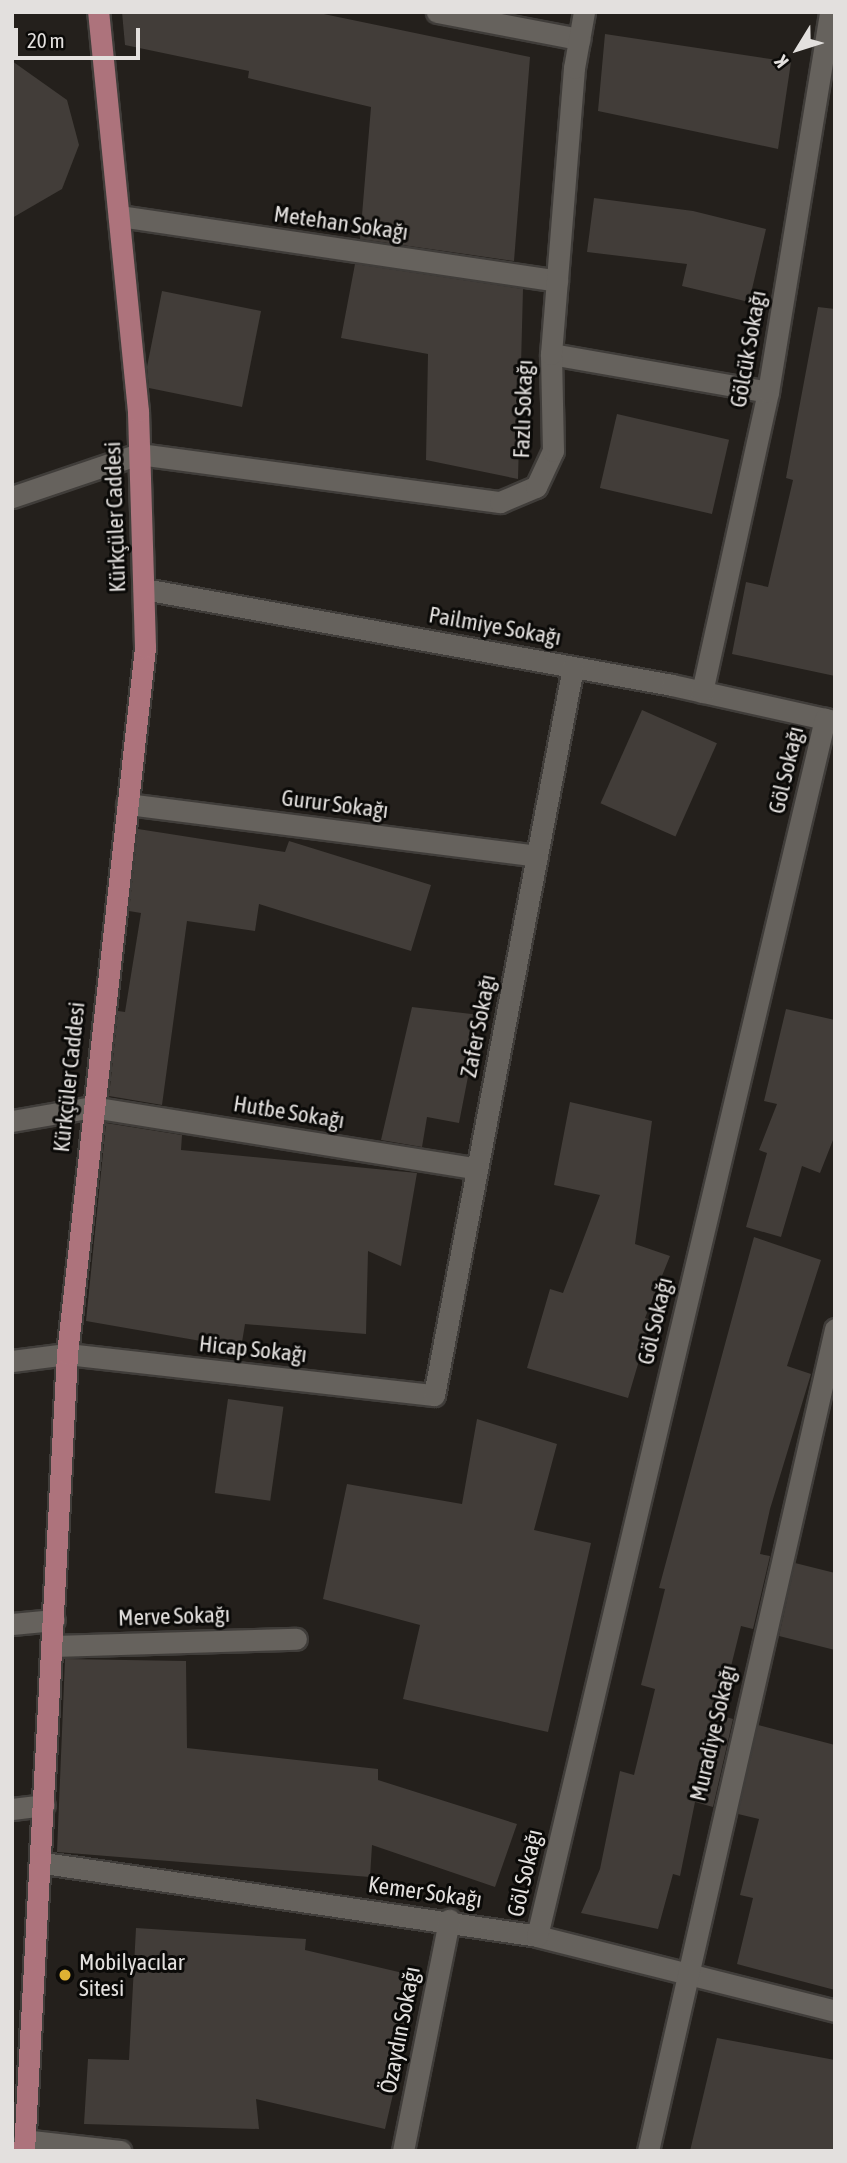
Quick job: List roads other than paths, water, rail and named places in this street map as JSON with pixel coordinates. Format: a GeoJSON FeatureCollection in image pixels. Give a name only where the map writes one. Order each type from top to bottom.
{"type":"FeatureCollection","features":[{"type":"Feature","properties":{"kind":"main road","name":"Kürkçüler Caddesi"},"geometry":{"type":"LineString","coordinates":[[24,2145],[44,1863],[44,1805],[67,1354],[92,1107],[145,647],[139,454],[98,12]]}},
{"type":"Feature","properties":{"kind":"street"},"geometry":{"type":"LineString","coordinates":[[438,12],[579,39]]}},
{"type":"Feature","properties":{"kind":"street","name":"Fazlı Sokağı"},"geometry":{"type":"LineString","coordinates":[[139,454],[500,502],[520,498],[547,473],[553,451],[551,354],[556,281],[579,39],[584,12]]}},
{"type":"Feature","properties":{"kind":"street","name":"Gölcük Sokağı"},"geometry":{"type":"LineString","coordinates":[[702,692],[768,392],[830,12]]}},
{"type":"Feature","properties":{"kind":"street","name":"Metehan Sokağı"},"geometry":{"type":"LineString","coordinates":[[119,216],[556,281]]}},
{"type":"Feature","properties":{"kind":"street"},"geometry":{"type":"LineString","coordinates":[[551,354],[768,392]]}},
{"type":"Feature","properties":{"kind":"street"},"geometry":{"type":"LineString","coordinates":[[12,497],[139,454]]}},
{"type":"Feature","properties":{"kind":"street","name":"Pailmiye Sokağı"},"geometry":{"type":"LineString","coordinates":[[144,589],[573,667],[830,720]]}},
{"type":"Feature","properties":{"kind":"street","name":"Zafer Sokağı"},"geometry":{"type":"LineString","coordinates":[[434,1395],[573,667]]}},
{"type":"Feature","properties":{"kind":"street","name":"Göl Sokağı"},"geometry":{"type":"LineString","coordinates":[[537,1936],[830,720]]}},
{"type":"Feature","properties":{"kind":"street","name":"Gurur Sokağı"},"geometry":{"type":"LineString","coordinates":[[127,804],[537,856]]}},
{"type":"Feature","properties":{"kind":"street","name":"Hutbe Sokağı"},"geometry":{"type":"LineString","coordinates":[[12,1121],[92,1107],[477,1169]]}},
{"type":"Feature","properties":{"kind":"street","name":"Muradiye Sokağı"},"geometry":{"type":"LineString","coordinates":[[648,2151],[684,1974],[835,1329]]}},
{"type":"Feature","properties":{"kind":"street","name":"Hicap Sokağı"},"geometry":{"type":"LineString","coordinates":[[12,1361],[67,1354],[434,1395]]}},
{"type":"Feature","properties":{"kind":"street"},"geometry":{"type":"LineString","coordinates":[[12,1624],[54,1620]]}},
{"type":"Feature","properties":{"kind":"street","name":"Merve Sokağı"},"geometry":{"type":"LineString","coordinates":[[53,1646],[296,1639]]}},
{"type":"Feature","properties":{"kind":"street"},"geometry":{"type":"LineString","coordinates":[[12,1809],[44,1805]]}},
{"type":"Feature","properties":{"kind":"street","name":"Kemer Sokağı"},"geometry":{"type":"LineString","coordinates":[[44,1863],[449,1920],[537,1936],[835,2011]]}},
{"type":"Feature","properties":{"kind":"street","name":"Özaydın Sokağı"},"geometry":{"type":"LineString","coordinates":[[403,2151],[449,1920]]}},
{"type":"Feature","properties":{"kind":"street"},"geometry":{"type":"LineString","coordinates":[[24,2145],[120,2151]]}},
{"type":"Feature","properties":{"kind":"place","name":"Mobilyacılar Sitesi"},"geometry":{"type":"Point","coordinates":[65,1975]}}]}
